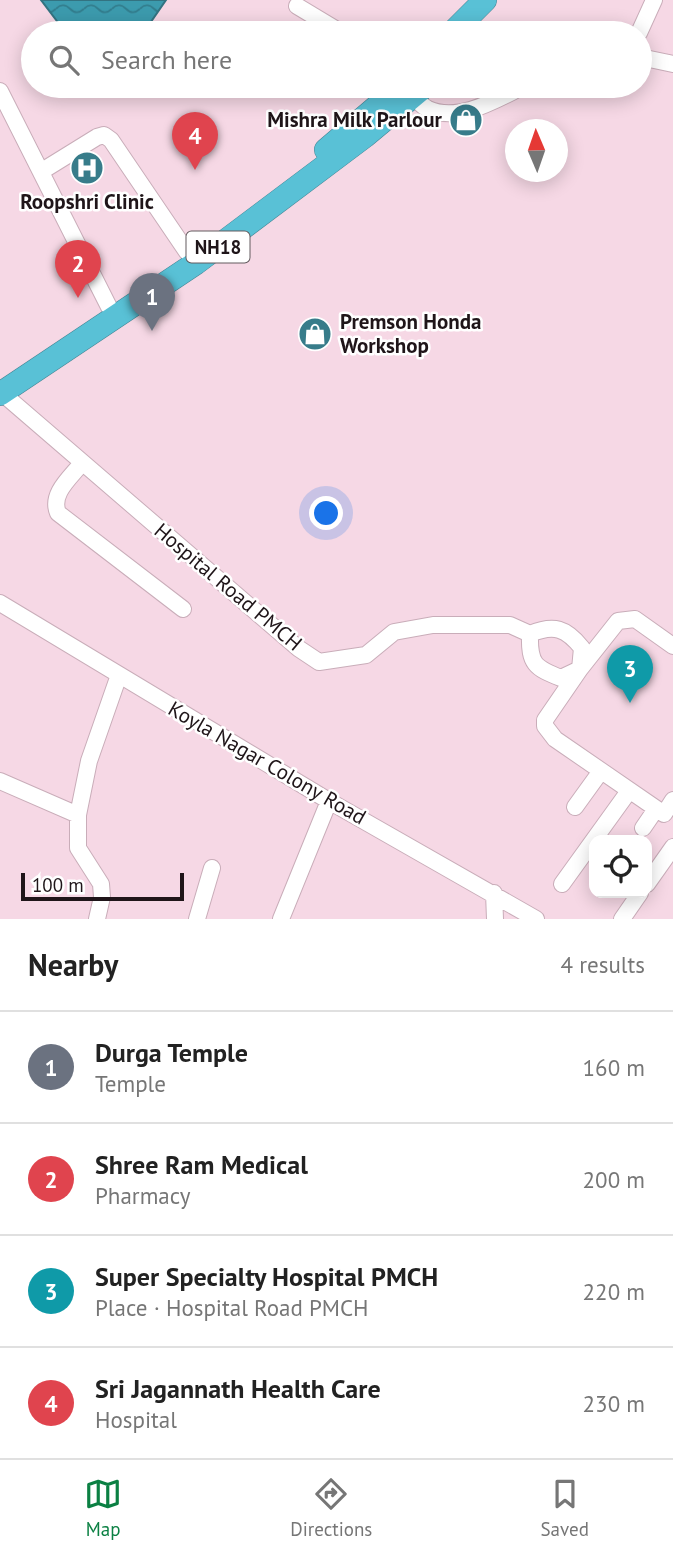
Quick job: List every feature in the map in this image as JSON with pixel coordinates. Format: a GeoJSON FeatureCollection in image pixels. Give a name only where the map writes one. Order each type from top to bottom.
{"type":"FeatureCollection","features":[{"type":"Feature","properties":{"kind":"highway"},"geometry":{"type":"LineString","coordinates":[[464,21],[485,0]]}},
{"type":"Feature","properties":{"kind":"highway"},"geometry":{"type":"LineString","coordinates":[[486,21],[504,0]]}},
{"type":"Feature","properties":{"kind":"highway","name":"NH18"},"geometry":{"type":"LineString","coordinates":[[1,389],[109,307],[138,296],[187,252],[272,193],[398,98]]}},
{"type":"Feature","properties":{"kind":"highway","name":"NH18"},"geometry":{"type":"LineString","coordinates":[[1,389],[138,296],[233,236],[399,98]]}},
{"type":"Feature","properties":{"kind":"street"},"geometry":{"type":"LineString","coordinates":[[643,21],[648,3]]}},
{"type":"Feature","properties":{"kind":"street"},"geometry":{"type":"LineString","coordinates":[[297,6],[322,21]]}},
{"type":"Feature","properties":{"kind":"street"},"geometry":{"type":"LineString","coordinates":[[652,60],[673,64]]}},
{"type":"Feature","properties":{"kind":"street"},"geometry":{"type":"LineString","coordinates":[[0,91],[109,307]]}},
{"type":"Feature","properties":{"kind":"street"},"geometry":{"type":"LineString","coordinates":[[418,98],[426,108],[454,113],[500,98]]}},
{"type":"Feature","properties":{"kind":"street"},"geometry":{"type":"LineString","coordinates":[[42,171],[104,135],[111,140],[187,252]]}},
{"type":"Feature","properties":{"kind":"street","name":"Hospital Road PMCH"},"geometry":{"type":"LineString","coordinates":[[1,389],[82,463],[298,648],[319,662],[366,655],[394,632],[433,625],[510,625],[530,634]]}},
{"type":"Feature","properties":{"kind":"street"},"geometry":{"type":"LineString","coordinates":[[82,463],[56,496],[54,505],[58,513],[183,610]]}},
{"type":"Feature","properties":{"kind":"street","name":"Koyla Nagar Colony Road"},"geometry":{"type":"LineString","coordinates":[[0,603],[329,801],[536,919]]}},
{"type":"Feature","properties":{"kind":"street"},"geometry":{"type":"LineString","coordinates":[[664,815],[555,739],[544,726],[545,720],[580,669],[618,621],[625,618],[635,619],[673,646]]}},
{"type":"Feature","properties":{"kind":"street"},"geometry":{"type":"LineString","coordinates":[[552,628],[571,635],[582,648],[580,669],[561,678],[539,669],[529,654],[530,634],[552,628]]}},
{"type":"Feature","properties":{"kind":"street"},"geometry":{"type":"LineString","coordinates":[[97,919],[102,897],[101,884],[78,848],[78,815],[89,761],[118,675]]}},
{"type":"Feature","properties":{"kind":"street"},"geometry":{"type":"LineString","coordinates":[[575,807],[601,771]]}},
{"type":"Feature","properties":{"kind":"street"},"geometry":{"type":"LineString","coordinates":[[0,781],[78,815]]}},
{"type":"Feature","properties":{"kind":"street"},"geometry":{"type":"LineString","coordinates":[[562,884],[629,791]]}},
{"type":"Feature","properties":{"kind":"street"},"geometry":{"type":"LineString","coordinates":[[643,828],[664,815],[673,800]]}},
{"type":"Feature","properties":{"kind":"street"},"geometry":{"type":"LineString","coordinates":[[281,919],[329,801]]}},
{"type":"Feature","properties":{"kind":"street"},"geometry":{"type":"LineString","coordinates":[[652,877],[673,847]]}},
{"type":"Feature","properties":{"kind":"street"},"geometry":{"type":"LineString","coordinates":[[197,919],[212,868]]}},
{"type":"Feature","properties":{"kind":"street"},"geometry":{"type":"LineString","coordinates":[[494,893],[495,919]]}},
{"type":"Feature","properties":{"kind":"street"},"geometry":{"type":"LineString","coordinates":[[622,919],[637,898]]}},
{"type":"Feature","properties":{"kind":"water"},"geometry":{"type":"Polygon","coordinates":[[[41,0],[166,0],[152,21],[57,21],[41,0]]]}},
{"type":"Feature","properties":{"kind":"place","name":"Mishra Milk Parlour"},"geometry":{"type":"Point","coordinates":[466,120]}},
{"type":"Feature","properties":{"kind":"place","name":"Roopshri Clinic"},"geometry":{"type":"Point","coordinates":[87,168]}},
{"type":"Feature","properties":{"kind":"place","name":"Sri Jagannath Health Care"},"geometry":{"type":"Point","coordinates":[195,170]}},
{"type":"Feature","properties":{"kind":"place","name":"Shree Ram Medical"},"geometry":{"type":"Point","coordinates":[78,298]}},
{"type":"Feature","properties":{"kind":"place","name":"Durga Temple"},"geometry":{"type":"Point","coordinates":[152,331]}},
{"type":"Feature","properties":{"kind":"place","name":"Premson Honda Workshop"},"geometry":{"type":"Point","coordinates":[315,334]}},
{"type":"Feature","properties":{"kind":"place","name":"Super Specialty Hospital PMCH"},"geometry":{"type":"Point","coordinates":[630,703]}}]}
